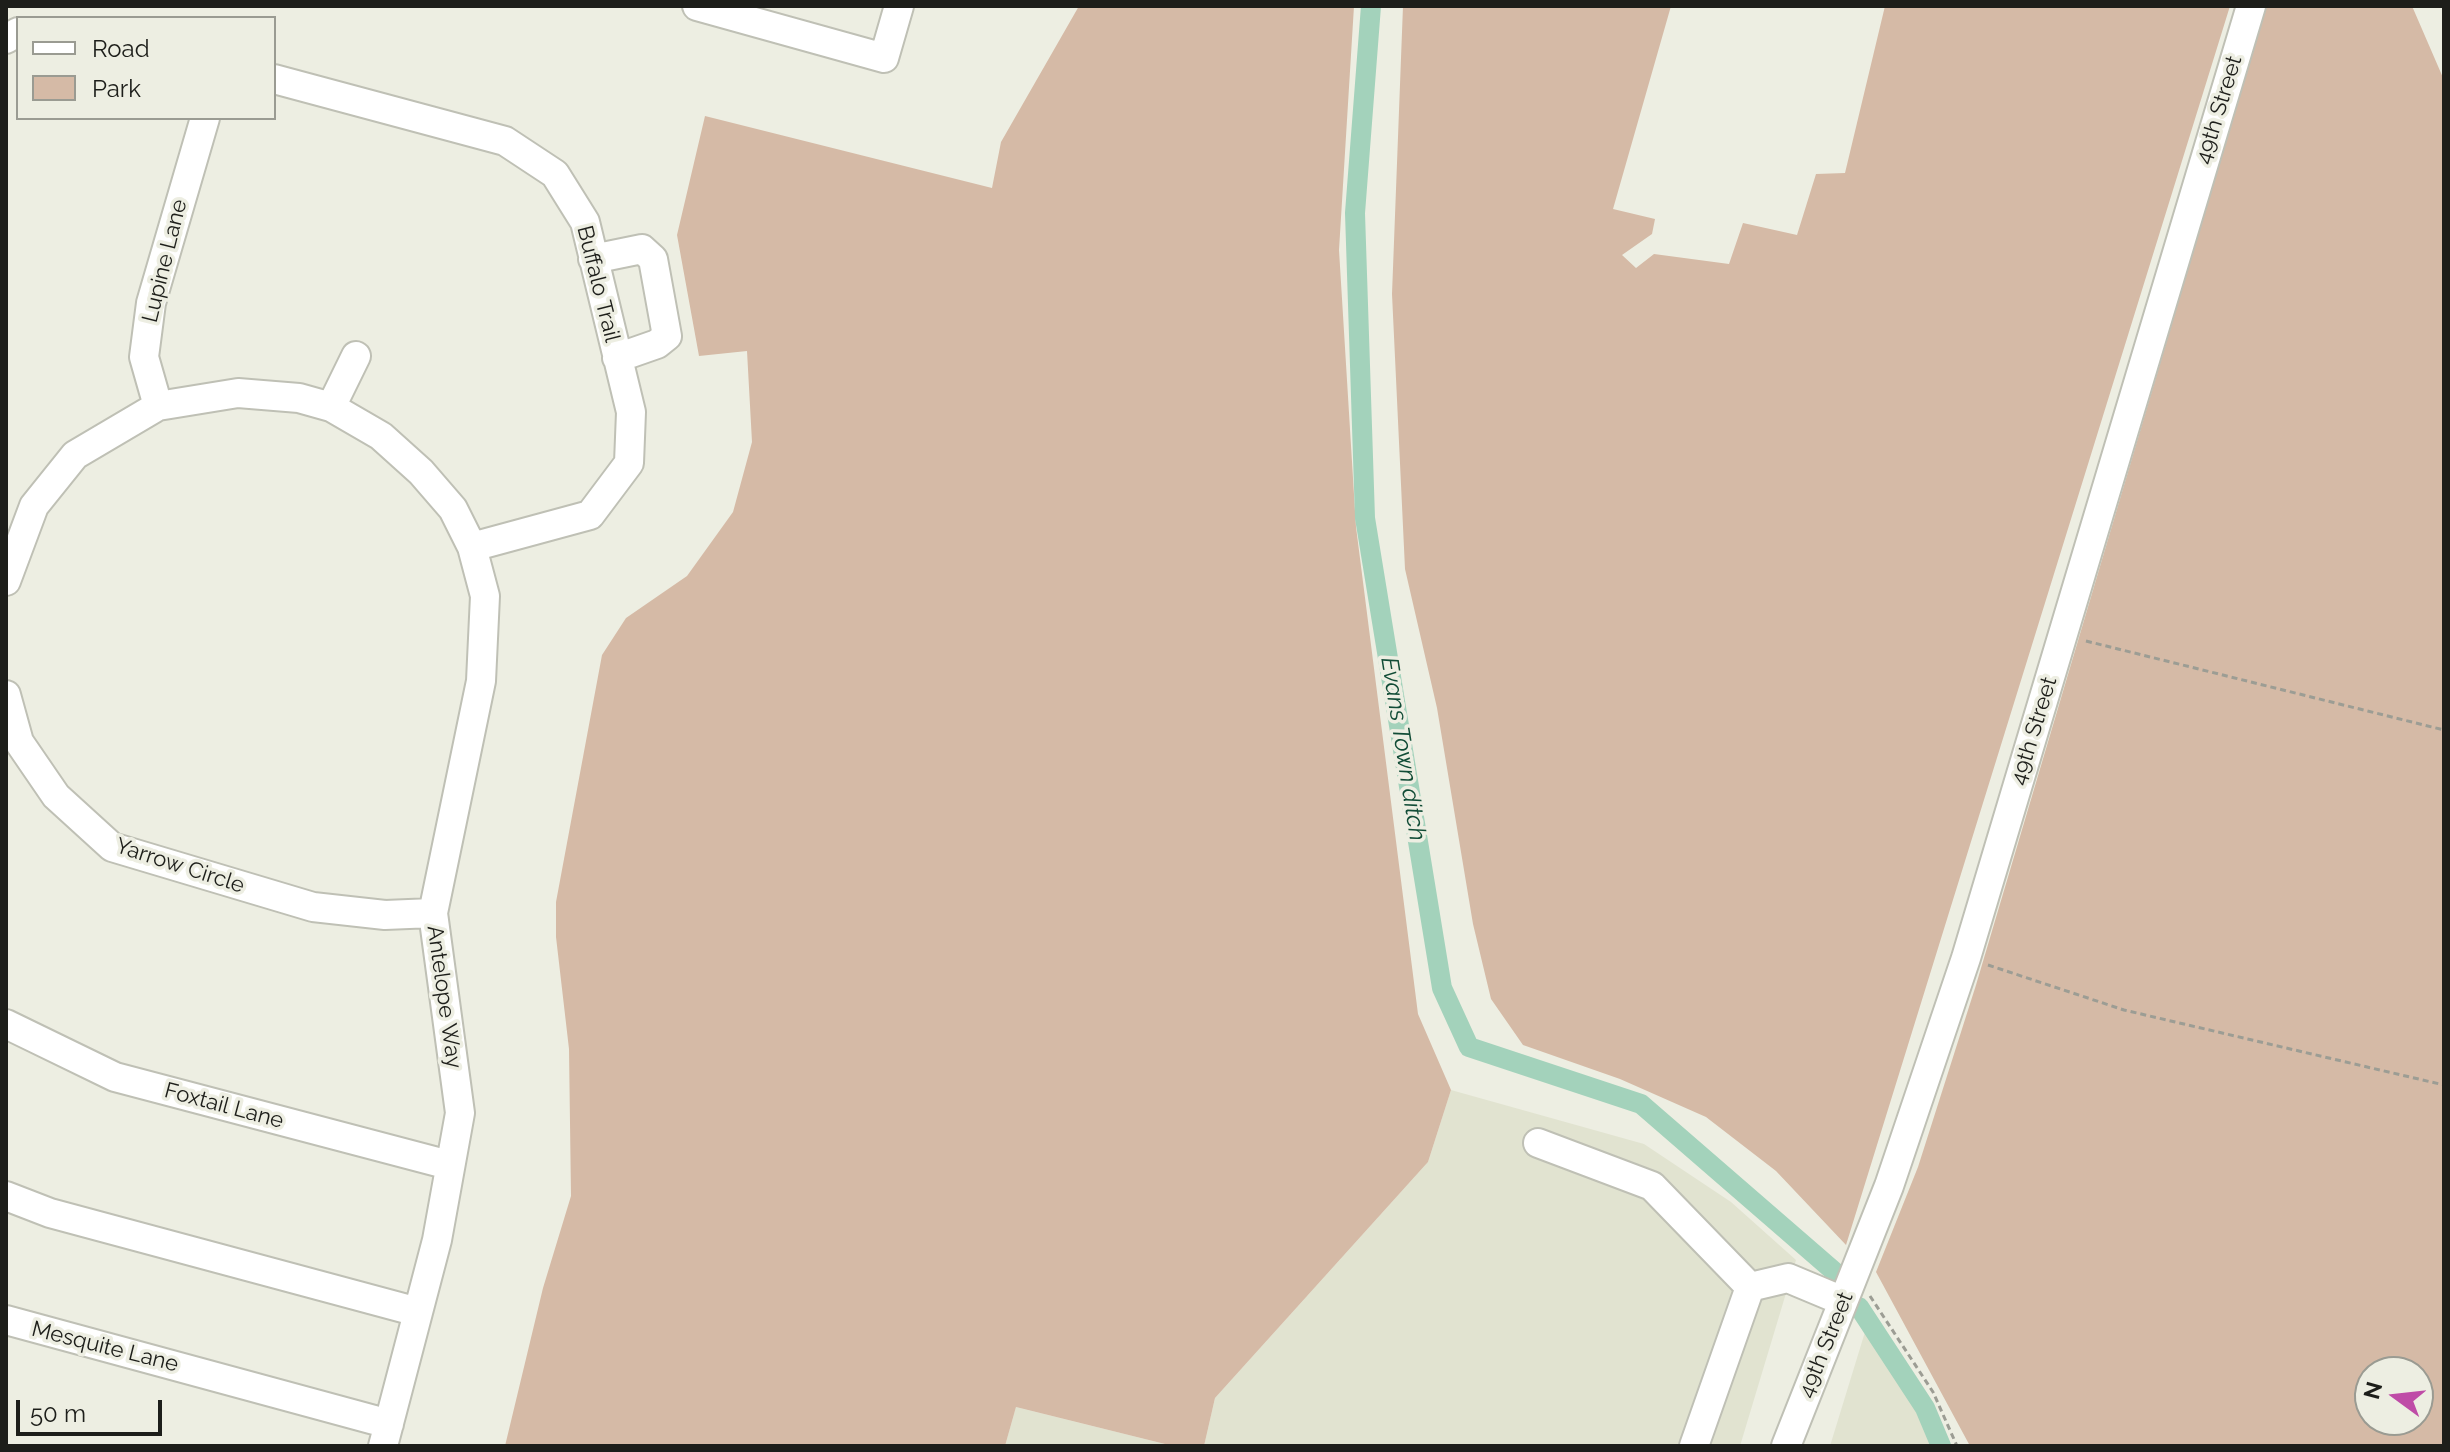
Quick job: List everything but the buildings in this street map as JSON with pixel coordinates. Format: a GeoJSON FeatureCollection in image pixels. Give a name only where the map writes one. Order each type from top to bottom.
{"type":"FeatureCollection","features":[{"type":"Feature","properties":{"kind":"street"},"geometry":{"type":"LineString","coordinates":[[697,6],[884,58],[899,6]]}},
{"type":"Feature","properties":{"kind":"street","name":"49th Street"},"geometry":{"type":"LineString","coordinates":[[1786,1446],[1889,1186],[1966,958],[2251,6]]}},
{"type":"Feature","properties":{"kind":"street","name":"Buffalo Trail"},"geometry":{"type":"LineString","coordinates":[[276,80],[505,141],[555,174],[585,222],[631,412],[629,463],[590,515],[472,547]]}},
{"type":"Feature","properties":{"kind":"street","name":"Lupine Lane"},"geometry":{"type":"LineString","coordinates":[[158,406],[144,357],[151,303],[204,120]]}},
{"type":"Feature","properties":{"kind":"street"},"geometry":{"type":"LineString","coordinates":[[593,259],[642,249],[653,259],[667,336],[657,344],[617,358]]}},
{"type":"Feature","properties":{"kind":"street"},"geometry":{"type":"LineString","coordinates":[[331,407],[356,356]]}},
{"type":"Feature","properties":{"kind":"street"},"geometry":{"type":"LineString","coordinates":[[6,581],[34,506],[75,455],[158,406],[238,393],[299,398],[331,407],[381,436],[421,472],[453,509],[472,547]]}},
{"type":"Feature","properties":{"kind":"street","name":"Antelope Way"},"geometry":{"type":"LineString","coordinates":[[386,1435],[437,1240],[460,1113],[433,913],[481,681],[485,596],[472,547]]}},
{"type":"Feature","properties":{"kind":"street","name":"Yarrow Circle"},"geometry":{"type":"LineString","coordinates":[[6,695],[19,742],[56,796],[112,847],[313,907],[385,915],[433,913]]}},
{"type":"Feature","properties":{"kind":"street","name":"Foxtail Lane"},"geometry":{"type":"LineString","coordinates":[[6,1024],[115,1077],[449,1165]]}},
{"type":"Feature","properties":{"kind":"street"},"geometry":{"type":"LineString","coordinates":[[1538,1143],[1652,1186],[1750,1287]]}},
{"type":"Feature","properties":{"kind":"street"},"geometry":{"type":"LineString","coordinates":[[6,1196],[50,1213],[418,1312]]}},
{"type":"Feature","properties":{"kind":"street"},"geometry":{"type":"LineString","coordinates":[[1750,1287],[1788,1278],[1843,1301]]}},
{"type":"Feature","properties":{"kind":"street"},"geometry":{"type":"LineString","coordinates":[[1694,1446],[1750,1287]]}},
{"type":"Feature","properties":{"kind":"street","name":"Mesquite Lane"},"geometry":{"type":"LineString","coordinates":[[6,1320],[386,1435]]}},
{"type":"Feature","properties":{"kind":"path"},"geometry":{"type":"LineString","coordinates":[[2063,636],[2443,731]]}},
{"type":"Feature","properties":{"kind":"path"},"geometry":{"type":"LineString","coordinates":[[1966,958],[2124,1010],[2444,1085]]}},
{"type":"Feature","properties":{"kind":"path"},"geometry":{"type":"LineString","coordinates":[[1855,1272],[1933,1392],[1957,1446]]}},
{"type":"Feature","properties":{"kind":"shaded area"},"geometry":{"type":"Polygon","coordinates":[[[1451,1090],[1644,1144],[1731,1202],[1796,1260],[1740,1446],[1204,1446],[1215,1398],[1428,1162],[1451,1090]]]}},
{"type":"Feature","properties":{"kind":"shaded area"},"geometry":{"type":"Polygon","coordinates":[[[1865,1332],[1920,1414],[1934,1446],[1830,1446],[1865,1332]]]}},
{"type":"Feature","properties":{"kind":"shaded area"},"geometry":{"type":"Polygon","coordinates":[[[1016,1407],[1173,1446],[1005,1446],[1016,1407]]]}},
{"type":"Feature","properties":{"kind":"green space"},"geometry":{"type":"Polygon","coordinates":[[[1079,6],[1354,6],[1339,250],[1356,527],[1418,1014],[1451,1090],[1428,1162],[1215,1398],[1204,1446],[1173,1446],[1016,1407],[1005,1446],[505,1446],[543,1288],[571,1196],[569,1049],[556,937],[556,902],[602,655],[626,618],[687,576],[733,512],[752,442],[747,351],[699,356],[677,235],[705,116],[992,188],[1001,142],[1079,6]]]}},
{"type":"Feature","properties":{"kind":"green space"},"geometry":{"type":"Polygon","coordinates":[[[1403,6],[1671,6],[1613,209],[1655,219],[1652,234],[1622,255],[1636,268],[1654,254],[1729,264],[1743,223],[1797,235],[1816,174],[1845,173],[1885,6],[2230,6],[1846,1245],[1776,1171],[1706,1117],[1620,1079],[1523,1045],[1491,999],[1473,924],[1437,708],[1405,569],[1392,294],[1403,6]]]}},
{"type":"Feature","properties":{"kind":"green space"},"geometry":{"type":"Polygon","coordinates":[[[2266,6],[2412,6],[2444,80],[2444,1446],[1970,1446],[1876,1272],[1918,1167],[1976,985],[2266,6]]]}},
{"type":"Feature","properties":{"kind":"waterway","name":"Evans Town ditch"},"geometry":{"type":"LineString","coordinates":[[1371,6],[1355,213],[1365,518],[1442,988],[1469,1047],[1641,1104],[1836,1273]]}},
{"type":"Feature","properties":{"kind":"waterway","name":"Evans Town ditch"},"geometry":{"type":"LineString","coordinates":[[1859,1307],[1925,1408],[1941,1446]]}}]}
